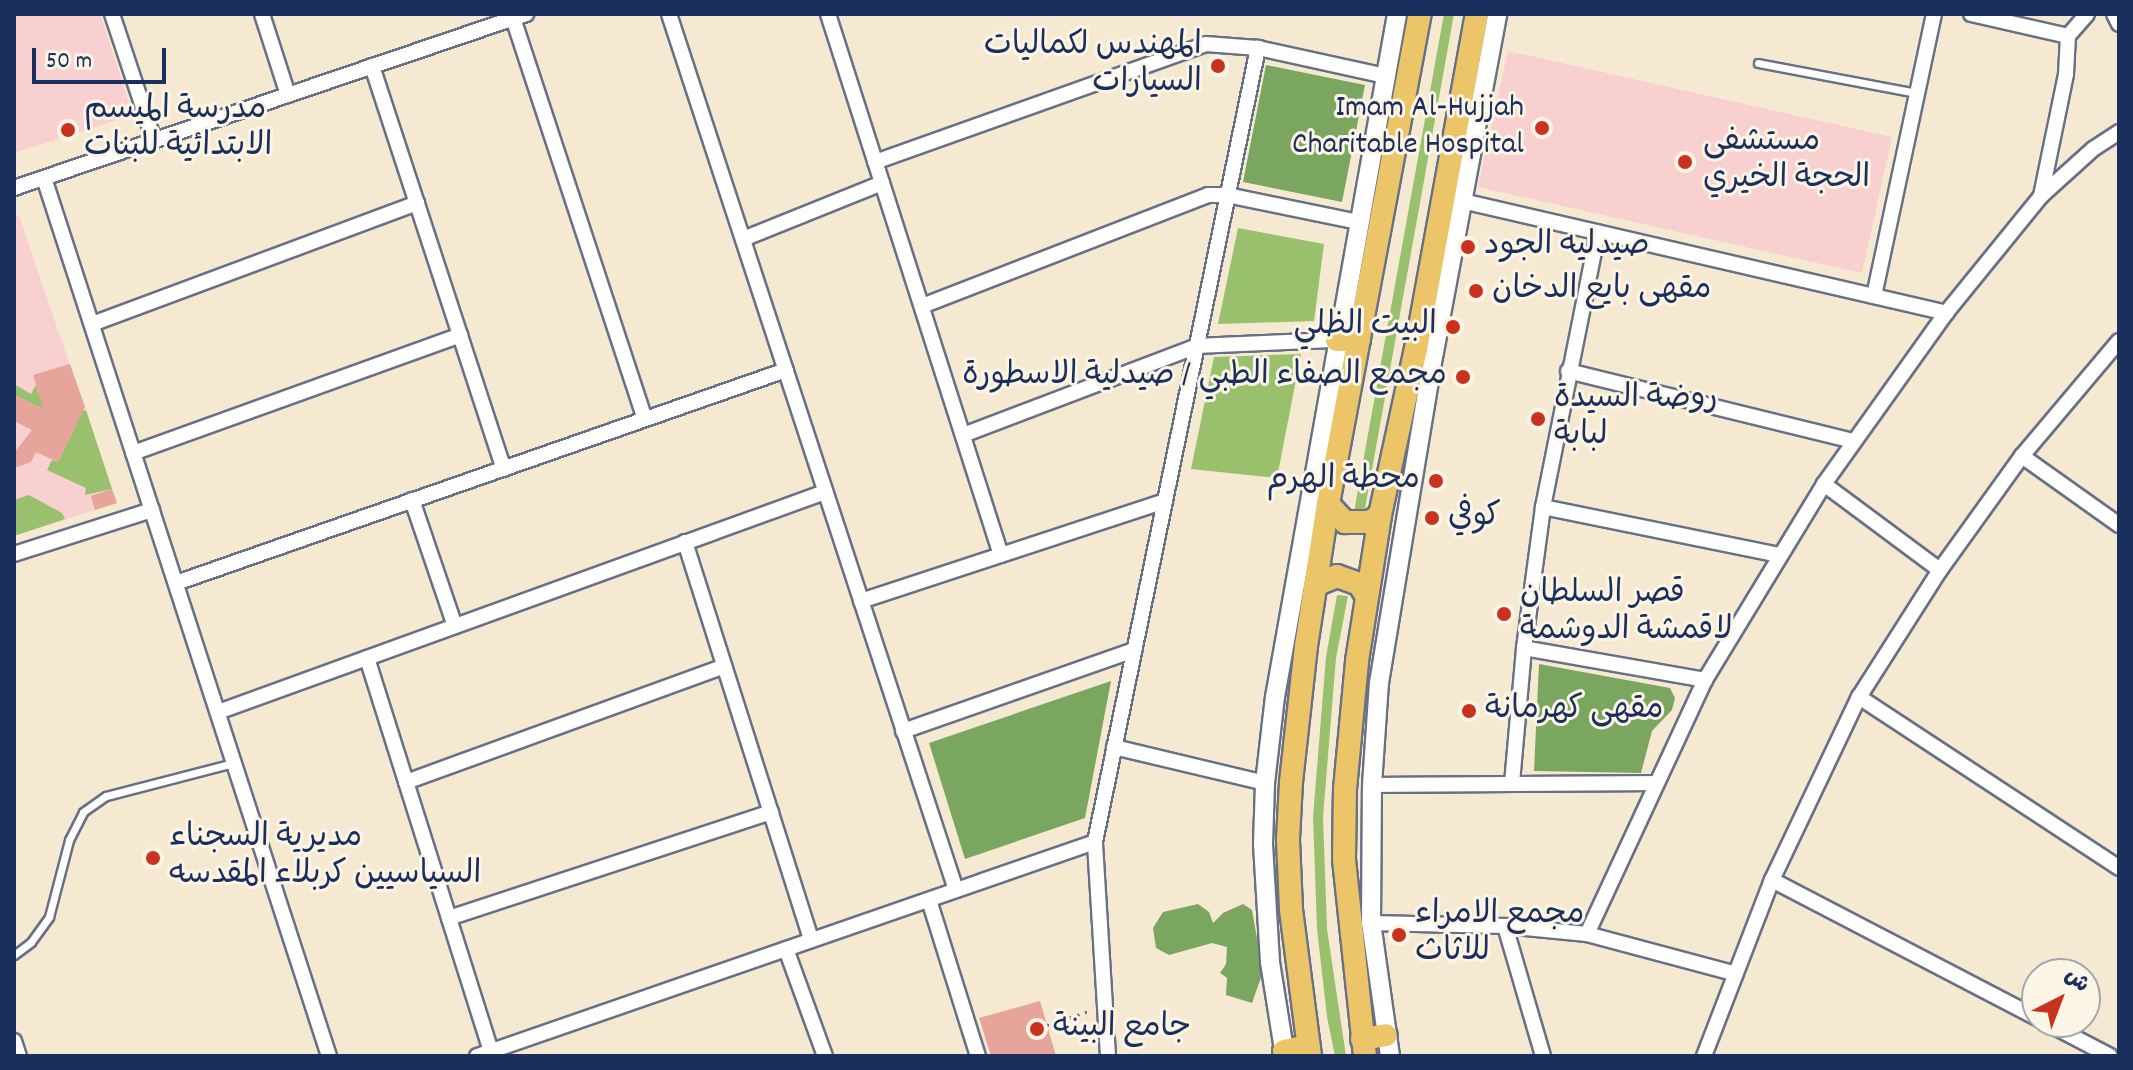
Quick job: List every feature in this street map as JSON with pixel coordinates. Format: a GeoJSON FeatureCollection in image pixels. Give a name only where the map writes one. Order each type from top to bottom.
{"type":"FeatureCollection","features":[{"type":"Feature","properties":{"kind":"main road"},"geometry":{"type":"LineString","coordinates":[[1284,1053],[1309,1051],[1291,909],[1288,839],[1306,646],[1328,504],[1348,340],[1420,14]]}},
{"type":"Feature","properties":{"kind":"main road"},"geometry":{"type":"LineString","coordinates":[[1388,1046],[1363,1048],[1344,859],[1345,789],[1366,595],[1380,515],[1425,350],[1477,14]]}},
{"type":"Feature","properties":{"kind":"main road"},"geometry":{"type":"LineString","coordinates":[[1328,504],[1345,522],[1370,522],[1380,515]]}},
{"type":"Feature","properties":{"kind":"main road"},"geometry":{"type":"LineString","coordinates":[[1315,585],[1337,576],[1359,584],[1366,595]]}},
{"type":"Feature","properties":{"kind":"street"},"geometry":{"type":"LineString","coordinates":[[112,14],[154,140]]}},
{"type":"Feature","properties":{"kind":"street"},"geometry":{"type":"LineString","coordinates":[[262,14],[288,95]]}},
{"type":"Feature","properties":{"kind":"street"},"geometry":{"type":"LineString","coordinates":[[669,14],[956,890]]}},
{"type":"Feature","properties":{"kind":"street"},"geometry":{"type":"LineString","coordinates":[[1284,1053],[1270,962],[1263,844],[1265,783],[1275,697],[1348,340],[1358,222],[1397,14]]}},
{"type":"Feature","properties":{"kind":"street"},"geometry":{"type":"LineString","coordinates":[[1388,1046],[1371,923],[1372,785],[1379,683],[1425,350],[1462,201],[1497,14]]}},
{"type":"Feature","properties":{"kind":"street"},"geometry":{"type":"LineString","coordinates":[[1874,296],[1934,14]]}},
{"type":"Feature","properties":{"kind":"street"},"geometry":{"type":"LineString","coordinates":[[1971,14],[2068,36]]}},
{"type":"Feature","properties":{"kind":"street"},"geometry":{"type":"LineString","coordinates":[[2041,196],[2066,74],[2068,36],[2087,14]]}},
{"type":"Feature","properties":{"kind":"street"},"geometry":{"type":"LineString","coordinates":[[2114,14],[2119,24]]}},
{"type":"Feature","properties":{"kind":"street"},"geometry":{"type":"LineString","coordinates":[[833,15],[875,162],[1001,555]]}},
{"type":"Feature","properties":{"kind":"street"},"geometry":{"type":"LineString","coordinates":[[14,188],[519,16],[645,419]]}},
{"type":"Feature","properties":{"kind":"street"},"geometry":{"type":"LineString","coordinates":[[875,162],[1190,47],[1221,43],[1258,48],[1385,76]]}},
{"type":"Feature","properties":{"kind":"street"},"geometry":{"type":"LineString","coordinates":[[1103,1054],[1104,1007],[1095,842],[1258,48]]}},
{"type":"Feature","properties":{"kind":"street"},"geometry":{"type":"LineString","coordinates":[[372,66],[504,469]]}},
{"type":"Feature","properties":{"kind":"street"},"geometry":{"type":"LineString","coordinates":[[1587,934],[1705,680],[1824,484],[1946,313],[2041,196],[2093,149],[2119,132]]}},
{"type":"Feature","properties":{"kind":"street"},"geometry":{"type":"LineString","coordinates":[[44,178],[329,1056]]}},
{"type":"Feature","properties":{"kind":"street"},"geometry":{"type":"LineString","coordinates":[[743,239],[882,183]]}},
{"type":"Feature","properties":{"kind":"street"},"geometry":{"type":"LineString","coordinates":[[922,306],[1198,197],[1228,195],[1358,222]]}},
{"type":"Feature","properties":{"kind":"street"},"geometry":{"type":"LineString","coordinates":[[1462,201],[1946,313]]}},
{"type":"Feature","properties":{"kind":"street"},"geometry":{"type":"LineString","coordinates":[[92,324],[417,203]]}},
{"type":"Feature","properties":{"kind":"street"},"geometry":{"type":"LineString","coordinates":[[1512,783],[1524,648],[1543,507],[1598,232]]}},
{"type":"Feature","properties":{"kind":"street"},"geometry":{"type":"LineString","coordinates":[[133,453],[460,335]]}},
{"type":"Feature","properties":{"kind":"street"},"geometry":{"type":"LineString","coordinates":[[963,435],[1197,346],[1348,340]]}},
{"type":"Feature","properties":{"kind":"street"},"geometry":{"type":"LineString","coordinates":[[1704,1056],[1772,880],[1859,697],[1940,570],[2022,456],[2119,341]]}},
{"type":"Feature","properties":{"kind":"street"},"geometry":{"type":"LineString","coordinates":[[176,583],[786,370]]}},
{"type":"Feature","properties":{"kind":"street"},"geometry":{"type":"LineString","coordinates":[[1568,371],[1854,441]]}},
{"type":"Feature","properties":{"kind":"street"},"geometry":{"type":"LineString","coordinates":[[2022,456],[2119,525]]}},
{"type":"Feature","properties":{"kind":"street"},"geometry":{"type":"LineString","coordinates":[[1824,484],[1940,570]]}},
{"type":"Feature","properties":{"kind":"street"},"geometry":{"type":"LineString","coordinates":[[218,712],[825,492]]}},
{"type":"Feature","properties":{"kind":"street"},"geometry":{"type":"LineString","coordinates":[[412,500],[455,626]]}},
{"type":"Feature","properties":{"kind":"street"},"geometry":{"type":"LineString","coordinates":[[861,601],[1165,501]]}},
{"type":"Feature","properties":{"kind":"street"},"geometry":{"type":"LineString","coordinates":[[1543,507],[1779,555]]}},
{"type":"Feature","properties":{"kind":"street"},"geometry":{"type":"LineString","coordinates":[[14,554],[152,510]]}},
{"type":"Feature","properties":{"kind":"street"},"geometry":{"type":"LineString","coordinates":[[685,542],[811,940]]}},
{"type":"Feature","properties":{"kind":"street"},"geometry":{"type":"LineString","coordinates":[[1524,648],[1705,680]]}},
{"type":"Feature","properties":{"kind":"street"},"geometry":{"type":"LineString","coordinates":[[903,731],[1134,650]]}},
{"type":"Feature","properties":{"kind":"street"},"geometry":{"type":"LineString","coordinates":[[367,658],[491,1051]]}},
{"type":"Feature","properties":{"kind":"street"},"geometry":{"type":"LineString","coordinates":[[406,782],[724,666]]}},
{"type":"Feature","properties":{"kind":"street"},"geometry":{"type":"LineString","coordinates":[[1859,697],[2119,868]]}},
{"type":"Feature","properties":{"kind":"street"},"geometry":{"type":"LineString","coordinates":[[1114,747],[1265,783]]}},
{"type":"Feature","properties":{"kind":"street"},"geometry":{"type":"LineString","coordinates":[[1372,785],[1656,783]]}},
{"type":"Feature","properties":{"kind":"street"},"geometry":{"type":"LineString","coordinates":[[449,918],[771,812]]}},
{"type":"Feature","properties":{"kind":"street"},"geometry":{"type":"LineString","coordinates":[[477,1056],[1095,842]]}},
{"type":"Feature","properties":{"kind":"street"},"geometry":{"type":"LineString","coordinates":[[1772,880],[2021,1010]]}},
{"type":"Feature","properties":{"kind":"street"},"geometry":{"type":"LineString","coordinates":[[929,900],[978,1056]]}},
{"type":"Feature","properties":{"kind":"street"},"geometry":{"type":"LineString","coordinates":[[1371,923],[1505,926],[1587,934],[1736,974]]}},
{"type":"Feature","properties":{"kind":"street"},"geometry":{"type":"LineString","coordinates":[[1505,926],[1543,1056]]}},
{"type":"Feature","properties":{"kind":"street"},"geometry":{"type":"LineString","coordinates":[[786,949],[825,1056]]}},
{"type":"Feature","properties":{"kind":"street"},"geometry":{"type":"LineString","coordinates":[[2076,1038],[2110,1056]]}},
{"type":"Feature","properties":{"kind":"street"},"geometry":{"type":"LineString","coordinates":[[14,1041],[19,1056]]}},
{"type":"Feature","properties":{"kind":"lane"},"geometry":{"type":"LineString","coordinates":[[1758,63],[1917,93]]}},
{"type":"Feature","properties":{"kind":"lane"},"geometry":{"type":"LineString","coordinates":[[14,955],[31,942],[49,917],[69,840],[83,812],[106,796],[234,763]]}},
{"type":"Feature","properties":{"kind":"path"},"geometry":{"type":"LineString","coordinates":[[1047,1025],[1104,1007]]}},
{"type":"Feature","properties":{"kind":"shaded area"},"geometry":{"type":"Polygon","coordinates":[[[14,14],[100,14],[133,115],[14,153],[14,14]]]}},
{"type":"Feature","properties":{"kind":"shaded area","name":"مستشفى الحجة الخيري"},"geometry":{"type":"Polygon","coordinates":[[[1508,51],[1892,137],[1862,273],[1478,187],[1508,51]]]}},
{"type":"Feature","properties":{"kind":"shaded area"},"geometry":{"type":"Polygon","coordinates":[[[19,216],[117,503],[14,536],[14,218],[19,216]]]}},
{"type":"Feature","properties":{"kind":"green space"},"geometry":{"type":"Polygon","coordinates":[[[1444,14],[1454,14],[1362,525],[1352,523],[1444,14]]]}},
{"type":"Feature","properties":{"kind":"green space"},"geometry":{"type":"Polygon","coordinates":[[[1266,65],[1365,85],[1342,202],[1243,182],[1266,65]]]}},
{"type":"Feature","properties":{"kind":"green space"},"geometry":{"type":"Polygon","coordinates":[[[1238,228],[1324,244],[1314,321],[1218,324],[1238,228]]]}},
{"type":"Feature","properties":{"kind":"green space"},"geometry":{"type":"Polygon","coordinates":[[[1301,354],[1277,478],[1191,469],[1214,357],[1301,354]]]}},
{"type":"Feature","properties":{"kind":"green space"},"geometry":{"type":"Polygon","coordinates":[[[14,384],[31,394],[36,385],[38,393],[45,391],[68,416],[86,410],[112,489],[85,495],[86,488],[47,470],[52,460],[58,462],[76,425],[14,395],[14,384]]]}},
{"type":"Feature","properties":{"kind":"green space"},"geometry":{"type":"Polygon","coordinates":[[[29,495],[62,513],[65,519],[14,536],[14,500],[29,495]]]}},
{"type":"Feature","properties":{"kind":"green space"},"geometry":{"type":"Polygon","coordinates":[[[1337,595],[1348,596],[1336,658],[1323,817],[1327,929],[1346,1056],[1335,1056],[1327,1017],[1317,929],[1313,817],[1326,657],[1337,595]]]}},
{"type":"Feature","properties":{"kind":"green space"},"geometry":{"type":"Polygon","coordinates":[[[1539,664],[1670,688],[1675,698],[1672,710],[1652,731],[1641,773],[1534,771],[1539,664]]]}},
{"type":"Feature","properties":{"kind":"green space"},"geometry":{"type":"Polygon","coordinates":[[[1111,681],[1085,818],[965,859],[929,743],[1111,681]]]}},
{"type":"Feature","properties":{"kind":"green space"},"geometry":{"type":"Polygon","coordinates":[[[1198,904],[1209,912],[1213,923],[1223,913],[1243,904],[1252,910],[1263,972],[1252,1003],[1226,995],[1227,978],[1220,973],[1226,964],[1227,947],[1212,943],[1169,955],[1156,948],[1153,928],[1163,912],[1198,904]]]}},
{"type":"Feature","properties":{"kind":"building"},"geometry":{"type":"Polygon","coordinates":[[[70,364],[85,407],[58,462],[36,452],[31,462],[14,468],[14,453],[32,430],[14,421],[14,395],[43,409],[33,375],[70,364]]]}},
{"type":"Feature","properties":{"kind":"building"},"geometry":{"type":"Polygon","coordinates":[[[112,489],[117,503],[95,510],[91,496],[112,489]]]}},
{"type":"Feature","properties":{"kind":"building"},"geometry":{"type":"Polygon","coordinates":[[[1040,1001],[1056,1056],[991,1056],[979,1018],[1040,1001]]]}},
{"type":"Feature","properties":{"kind":"place","name":"المهندس لكماليات السيارات"},"geometry":{"type":"Point","coordinates":[1218,66]}},
{"type":"Feature","properties":{"kind":"place","name":"Imam Al-Hujjah Charitable Hospital"},"geometry":{"type":"Point","coordinates":[1542,128]}},
{"type":"Feature","properties":{"kind":"place","name":"مدرسة الميسم الابتدائية للبنات"},"geometry":{"type":"Point","coordinates":[68,130]}},
{"type":"Feature","properties":{"kind":"place","name":"مستشفى الحجة الخيري"},"geometry":{"type":"Point","coordinates":[1685,162]}},
{"type":"Feature","properties":{"kind":"place","name":"صيدليه الجود"},"geometry":{"type":"Point","coordinates":[1468,247]}},
{"type":"Feature","properties":{"kind":"place","name":"مقهى بايع الدخان"},"geometry":{"type":"Point","coordinates":[1476,291]}},
{"type":"Feature","properties":{"kind":"place","name":"البيت الظلي"},"geometry":{"type":"Point","coordinates":[1453,327]}},
{"type":"Feature","properties":{"kind":"place","name":"مجمع الصفاء الطبي / صيدلية الاسطورة"},"geometry":{"type":"Point","coordinates":[1463,377]}},
{"type":"Feature","properties":{"kind":"place","name":"روضة السيدة لبابة"},"geometry":{"type":"Point","coordinates":[1538,419]}},
{"type":"Feature","properties":{"kind":"place","name":"محطة الهرم"},"geometry":{"type":"Point","coordinates":[1436,481]}},
{"type":"Feature","properties":{"kind":"place","name":"كوفي"},"geometry":{"type":"Point","coordinates":[1432,518]}},
{"type":"Feature","properties":{"kind":"place","name":"قصر السلطان لاقمشة الدوشمة"},"geometry":{"type":"Point","coordinates":[1504,614]}},
{"type":"Feature","properties":{"kind":"place","name":"مقهى كهرمانة"},"geometry":{"type":"Point","coordinates":[1469,711]}},
{"type":"Feature","properties":{"kind":"place","name":"مديرية السجناء السياسيين كربلاء المقدسه"},"geometry":{"type":"Point","coordinates":[153,858]}},
{"type":"Feature","properties":{"kind":"place","name":"مجمع الامراء للاثاث"},"geometry":{"type":"Point","coordinates":[1399,935]}},
{"type":"Feature","properties":{"kind":"place","name":"جامع البينة"},"geometry":{"type":"Point","coordinates":[1037,1029]}}]}
